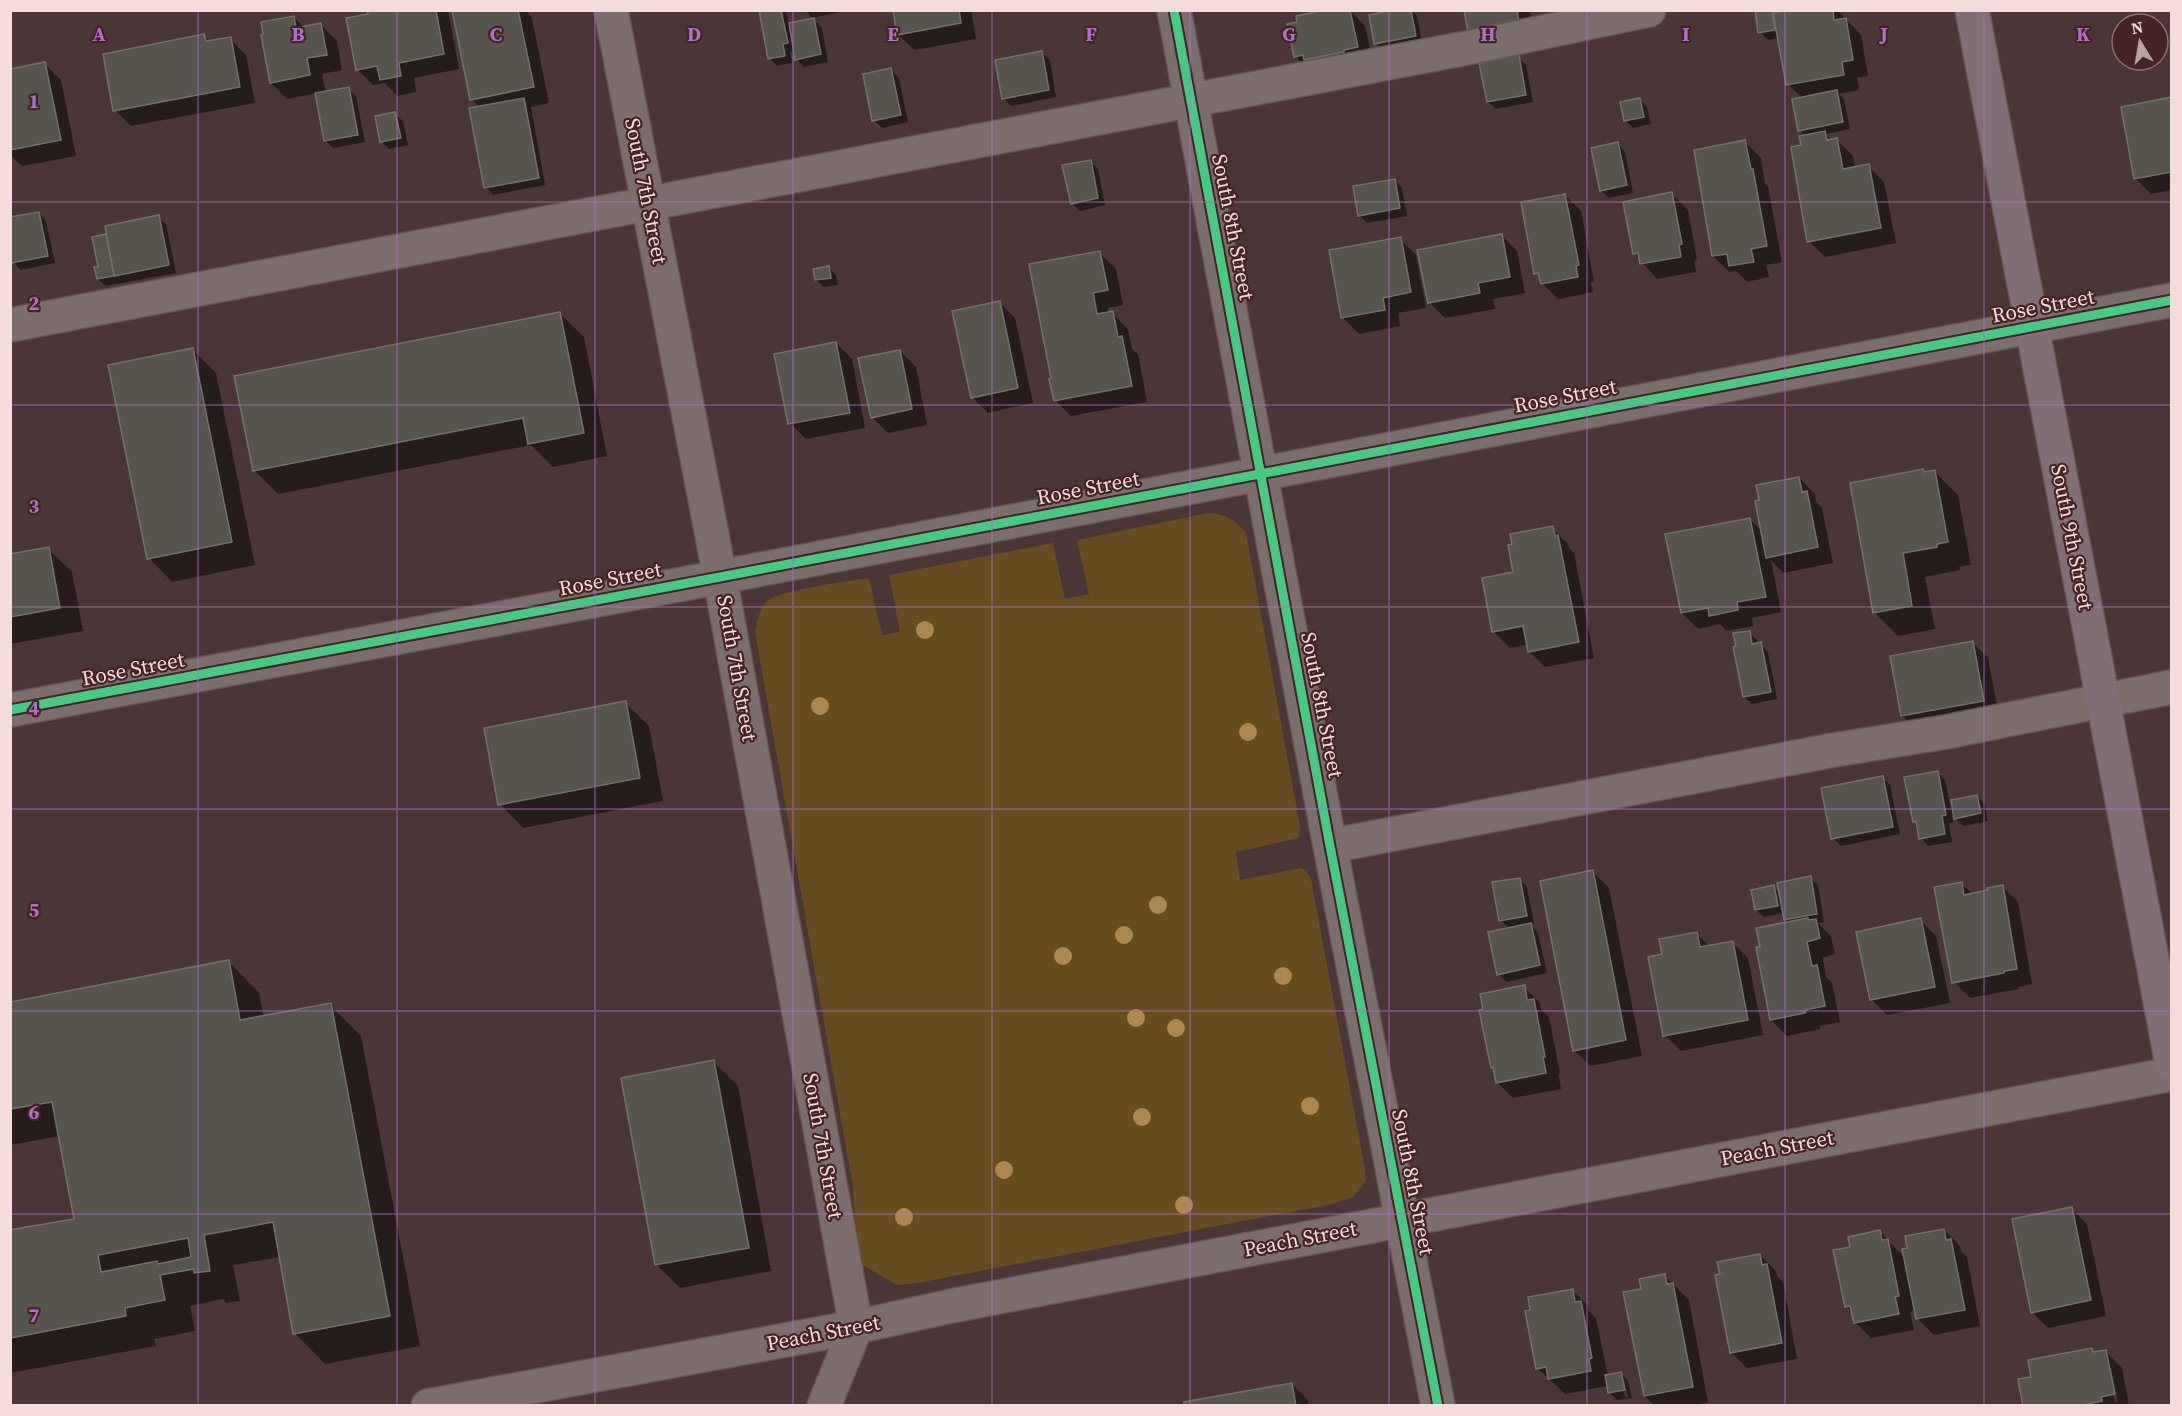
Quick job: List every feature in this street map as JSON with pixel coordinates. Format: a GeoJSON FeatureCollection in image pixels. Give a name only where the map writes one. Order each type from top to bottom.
{"type":"FeatureCollection","features":[{"type":"Feature","properties":{"kind":"main road","name":"South 9th Street"},"geometry":{"type":"LineString","coordinates":[[1972,10],[2172,1064]]}},
{"type":"Feature","properties":{"kind":"street","name":"South 7th Street"},"geometry":{"type":"LineString","coordinates":[[611,10],[720,577],[856,1327]]}},
{"type":"Feature","properties":{"kind":"street","name":"South 8th Street"},"geometry":{"type":"LineString","coordinates":[[1173,10],[1438,1406]]}},
{"type":"Feature","properties":{"kind":"street"},"geometry":{"type":"LineString","coordinates":[[10,325],[1191,100],[1649,10]]}},
{"type":"Feature","properties":{"kind":"street","name":"Rose Street"},"geometry":{"type":"LineString","coordinates":[[10,710],[2172,300]]}},
{"type":"Feature","properties":{"kind":"street"},"geometry":{"type":"LineString","coordinates":[[1330,846],[1834,750],[1947,732],[2172,687]]}},
{"type":"Feature","properties":{"kind":"street","name":"Peach Street"},"geometry":{"type":"LineString","coordinates":[[428,1406],[856,1327],[967,1303],[2172,1074]]}},
{"type":"Feature","properties":{"kind":"street"},"geometry":{"type":"LineString","coordinates":[[824,1406],[856,1327]]}},
{"type":"Feature","properties":{"kind":"shaded area"},"geometry":{"type":"Polygon","coordinates":[[[1208,513],[1230,518],[1246,533],[1300,826],[1299,837],[1295,839],[1236,852],[1240,880],[1301,868],[1311,879],[1366,1181],[1353,1197],[1333,1204],[897,1285],[861,1264],[856,1237],[853,1187],[755,632],[760,612],[767,601],[785,593],[869,578],[882,635],[900,632],[889,575],[1053,543],[1065,599],[1089,594],[1077,540],[1208,513]]]}},
{"type":"Feature","properties":{"kind":"building"},"geometry":{"type":"Polygon","coordinates":[[[367,10],[436,10],[444,54],[399,63],[401,76],[380,80],[377,66],[356,70],[346,18],[368,14],[367,10]]]}},
{"type":"Feature","properties":{"kind":"building"},"geometry":{"type":"Polygon","coordinates":[[[452,10],[518,10],[534,87],[470,100],[452,10]]]}},
{"type":"Feature","properties":{"kind":"building"},"geometry":{"type":"Polygon","coordinates":[[[759,10],[781,10],[788,43],[783,44],[785,56],[768,59],[759,10]]]}},
{"type":"Feature","properties":{"kind":"building"},"geometry":{"type":"Polygon","coordinates":[[[893,10],[959,10],[961,23],[897,35],[893,10]]]}},
{"type":"Feature","properties":{"kind":"building"},"geometry":{"type":"Polygon","coordinates":[[[1324,10],[1350,10],[1358,47],[1304,60],[1303,55],[1294,57],[1287,24],[1297,22],[1296,16],[1324,10]]]}},
{"type":"Feature","properties":{"kind":"building"},"geometry":{"type":"Polygon","coordinates":[[[1393,10],[1411,10],[1416,36],[1374,44],[1369,15],[1393,10]]]}},
{"type":"Feature","properties":{"kind":"building"},"geometry":{"type":"Polygon","coordinates":[[[1464,10],[1517,10],[1519,23],[1468,32],[1464,10]]]}},
{"type":"Feature","properties":{"kind":"building"},"geometry":{"type":"Polygon","coordinates":[[[1755,10],[1772,10],[1775,30],[1758,33],[1755,10]]]}},
{"type":"Feature","properties":{"kind":"building"},"geometry":{"type":"Polygon","coordinates":[[[1790,10],[1833,10],[1834,20],[1846,18],[1853,60],[1842,62],[1844,75],[1786,85],[1773,13],[1790,10]]]}},
{"type":"Feature","properties":{"kind":"building"},"geometry":{"type":"Polygon","coordinates":[[[294,16],[296,28],[321,23],[327,55],[307,58],[310,75],[270,83],[261,35],[263,34],[261,22],[294,16]]]}},
{"type":"Feature","properties":{"kind":"building"},"geometry":{"type":"Polygon","coordinates":[[[814,18],[821,54],[795,60],[789,23],[814,18]]]}},
{"type":"Feature","properties":{"kind":"building"},"geometry":{"type":"Polygon","coordinates":[[[204,34],[206,41],[231,37],[240,87],[113,111],[103,54],[204,34]]]}},
{"type":"Feature","properties":{"kind":"building"},"geometry":{"type":"Polygon","coordinates":[[[1042,51],[1049,90],[1002,99],[995,60],[1042,51]]]}},
{"type":"Feature","properties":{"kind":"building"},"geometry":{"type":"Polygon","coordinates":[[[1519,55],[1526,95],[1487,102],[1479,63],[1519,55]]]}},
{"type":"Feature","properties":{"kind":"building"},"geometry":{"type":"Polygon","coordinates":[[[45,62],[61,140],[10,150],[10,69],[45,62]]]}},
{"type":"Feature","properties":{"kind":"building"},"geometry":{"type":"Polygon","coordinates":[[[891,68],[901,115],[872,121],[863,74],[891,68]]]}},
{"type":"Feature","properties":{"kind":"building"},"geometry":{"type":"Polygon","coordinates":[[[349,87],[358,135],[324,141],[315,93],[349,87]]]}},
{"type":"Feature","properties":{"kind":"building"},"geometry":{"type":"Polygon","coordinates":[[[1837,90],[1843,122],[1798,131],[1792,99],[1837,90]]]}},
{"type":"Feature","properties":{"kind":"building"},"geometry":{"type":"Polygon","coordinates":[[[2172,97],[2172,172],[2134,179],[2121,107],[2172,97]]]}},
{"type":"Feature","properties":{"kind":"building"},"geometry":{"type":"Polygon","coordinates":[[[524,98],[539,178],[484,188],[469,108],[524,98]]]}},
{"type":"Feature","properties":{"kind":"building"},"geometry":{"type":"Polygon","coordinates":[[[1640,98],[1644,117],[1624,121],[1620,102],[1640,98]]]}},
{"type":"Feature","properties":{"kind":"building"},"geometry":{"type":"Polygon","coordinates":[[[395,112],[401,138],[380,142],[375,116],[395,112]]]}},
{"type":"Feature","properties":{"kind":"building"},"geometry":{"type":"Polygon","coordinates":[[[1825,131],[1827,140],[1837,138],[1843,169],[1869,164],[1881,228],[1807,242],[1791,147],[1801,145],[1799,136],[1825,131]]]}},
{"type":"Feature","properties":{"kind":"building"},"geometry":{"type":"Polygon","coordinates":[[[1745,140],[1751,169],[1753,169],[1767,246],[1751,249],[1754,262],[1729,266],[1727,254],[1712,256],[1694,150],[1745,140]]]}},
{"type":"Feature","properties":{"kind":"building"},"geometry":{"type":"Polygon","coordinates":[[[1618,142],[1627,185],[1600,191],[1591,148],[1618,142]]]}},
{"type":"Feature","properties":{"kind":"building"},"geometry":{"type":"Polygon","coordinates":[[[1091,160],[1098,198],[1071,204],[1062,165],[1091,160]]]}},
{"type":"Feature","properties":{"kind":"building"},"geometry":{"type":"Polygon","coordinates":[[[1395,179],[1400,208],[1358,216],[1353,186],[1395,179]]]}},
{"type":"Feature","properties":{"kind":"building"},"geometry":{"type":"Polygon","coordinates":[[[1672,192],[1682,244],[1679,245],[1681,257],[1640,264],[1638,253],[1633,254],[1623,202],[1672,192]]]}},
{"type":"Feature","properties":{"kind":"building"},"geometry":{"type":"Polygon","coordinates":[[[1565,194],[1579,265],[1576,266],[1578,277],[1541,284],[1538,273],[1534,274],[1521,202],[1565,194]]]}},
{"type":"Feature","properties":{"kind":"building"},"geometry":{"type":"Polygon","coordinates":[[[39,212],[48,256],[11,263],[10,217],[39,212]]]}},
{"type":"Feature","properties":{"kind":"building"},"geometry":{"type":"Polygon","coordinates":[[[159,215],[169,265],[114,276],[105,226],[159,215]]]}},
{"type":"Feature","properties":{"kind":"building"},"geometry":{"type":"Polygon","coordinates":[[[106,234],[114,276],[97,279],[94,267],[98,267],[92,237],[106,234]]]}},
{"type":"Feature","properties":{"kind":"building"},"geometry":{"type":"Polygon","coordinates":[[[1502,234],[1510,277],[1478,283],[1480,293],[1428,303],[1417,250],[1502,234]]]}},
{"type":"Feature","properties":{"kind":"building"},"geometry":{"type":"Polygon","coordinates":[[[1401,237],[1411,292],[1383,298],[1385,310],[1341,318],[1329,250],[1401,237]]]}},
{"type":"Feature","properties":{"kind":"building"},"geometry":{"type":"Polygon","coordinates":[[[1100,251],[1108,290],[1093,293],[1097,314],[1113,311],[1118,337],[1122,336],[1132,386],[1054,401],[1029,264],[1100,251]]]}},
{"type":"Feature","properties":{"kind":"building"},"geometry":{"type":"Polygon","coordinates":[[[829,266],[831,278],[815,280],[813,269],[829,266]]]}},
{"type":"Feature","properties":{"kind":"building"},"geometry":{"type":"Polygon","coordinates":[[[1000,301],[1018,388],[971,398],[952,311],[1000,301]]]}},
{"type":"Feature","properties":{"kind":"building"},"geometry":{"type":"Polygon","coordinates":[[[560,312],[584,433],[528,444],[523,418],[253,471],[234,376],[560,312]]]}},
{"type":"Feature","properties":{"kind":"building"},"geometry":{"type":"Polygon","coordinates":[[[836,342],[850,413],[788,424],[774,354],[836,342]]]}},
{"type":"Feature","properties":{"kind":"building"},"geometry":{"type":"Polygon","coordinates":[[[193,348],[232,542],[147,559],[108,365],[193,348]]]}},
{"type":"Feature","properties":{"kind":"building"},"geometry":{"type":"Polygon","coordinates":[[[900,350],[912,409],[871,418],[858,358],[900,350]]]}},
{"type":"Feature","properties":{"kind":"building"},"geometry":{"type":"Polygon","coordinates":[[[1923,469],[1924,472],[1935,470],[1948,542],[1937,544],[1937,547],[1903,553],[1912,606],[1873,613],[1850,483],[1923,469]]]}},
{"type":"Feature","properties":{"kind":"building"},"geometry":{"type":"Polygon","coordinates":[[[1799,477],[1802,492],[1807,491],[1818,547],[1766,558],[1755,501],[1759,500],[1756,485],[1799,477]]]}},
{"type":"Feature","properties":{"kind":"building"},"geometry":{"type":"Polygon","coordinates":[[[1750,518],[1766,597],[1737,602],[1738,610],[1709,616],[1708,608],[1681,613],[1665,534],[1750,518]]]}},
{"type":"Feature","properties":{"kind":"building"},"geometry":{"type":"Polygon","coordinates":[[[1553,526],[1555,536],[1558,535],[1579,642],[1528,652],[1523,626],[1492,632],[1482,578],[1513,572],[1508,545],[1512,544],[1510,534],[1553,526]]]}},
{"type":"Feature","properties":{"kind":"building"},"geometry":{"type":"Polygon","coordinates":[[[49,547],[60,608],[10,617],[10,554],[49,547]]]}},
{"type":"Feature","properties":{"kind":"building"},"geometry":{"type":"Polygon","coordinates":[[[1750,631],[1752,644],[1761,642],[1771,692],[1743,697],[1733,647],[1736,646],[1733,633],[1750,631]]]}},
{"type":"Feature","properties":{"kind":"building"},"geometry":{"type":"Polygon","coordinates":[[[1973,641],[1984,701],[1901,716],[1890,656],[1973,641]]]}},
{"type":"Feature","properties":{"kind":"building"},"geometry":{"type":"Polygon","coordinates":[[[626,701],[640,778],[498,805],[484,728],[626,701]]]}},
{"type":"Feature","properties":{"kind":"building"},"geometry":{"type":"Polygon","coordinates":[[[1938,771],[1946,815],[1942,816],[1945,834],[1919,839],[1916,821],[1913,822],[1904,777],[1938,771]]]}},
{"type":"Feature","properties":{"kind":"building"},"geometry":{"type":"Polygon","coordinates":[[[1883,776],[1893,827],[1831,839],[1821,788],[1883,776]]]}},
{"type":"Feature","properties":{"kind":"building"},"geometry":{"type":"Polygon","coordinates":[[[1977,795],[1981,813],[1954,819],[1951,800],[1977,795]]]}},
{"type":"Feature","properties":{"kind":"building"},"geometry":{"type":"Polygon","coordinates":[[[1593,870],[1626,1040],[1573,1051],[1540,881],[1593,870]]]}},
{"type":"Feature","properties":{"kind":"building"},"geometry":{"type":"Polygon","coordinates":[[[1811,876],[1817,914],[1784,920],[1777,883],[1811,876]]]}},
{"type":"Feature","properties":{"kind":"building"},"geometry":{"type":"Polygon","coordinates":[[[1520,878],[1527,916],[1499,921],[1492,882],[1520,878]]]}},
{"type":"Feature","properties":{"kind":"building"},"geometry":{"type":"Polygon","coordinates":[[[1962,882],[1964,895],[2003,885],[2017,969],[1952,983],[1934,887],[1962,882]]]}},
{"type":"Feature","properties":{"kind":"building"},"geometry":{"type":"Polygon","coordinates":[[[1774,885],[1778,906],[1755,910],[1751,890],[1774,885]]]}},
{"type":"Feature","properties":{"kind":"building"},"geometry":{"type":"Polygon","coordinates":[[[1808,918],[1808,920],[1816,919],[1820,938],[1807,942],[1812,966],[1817,965],[1825,1006],[1805,1010],[1805,1013],[1770,1020],[1756,947],[1760,947],[1756,928],[1808,918]]]}},
{"type":"Feature","properties":{"kind":"building"},"geometry":{"type":"Polygon","coordinates":[[[1921,918],[1935,987],[1870,1000],[1856,932],[1921,918]]]}},
{"type":"Feature","properties":{"kind":"building"},"geometry":{"type":"Polygon","coordinates":[[[1531,923],[1540,965],[1497,975],[1488,932],[1531,923]]]}},
{"type":"Feature","properties":{"kind":"building"},"geometry":{"type":"Polygon","coordinates":[[[1697,932],[1700,947],[1733,941],[1748,1020],[1663,1036],[1648,957],[1662,954],[1659,939],[1697,932]]]}},
{"type":"Feature","properties":{"kind":"building"},"geometry":{"type":"Polygon","coordinates":[[[229,960],[240,1020],[331,1003],[390,1316],[293,1334],[273,1222],[204,1235],[210,1271],[194,1273],[194,1269],[160,1275],[165,1300],[125,1308],[126,1316],[10,1338],[10,1230],[74,1219],[52,1102],[10,1109],[10,1002],[229,960]],[[188,1238],[98,1255],[101,1272],[191,1257],[188,1238]]]}},
{"type":"Feature","properties":{"kind":"building"},"geometry":{"type":"Polygon","coordinates":[[[1525,985],[1527,1000],[1534,999],[1546,1073],[1496,1083],[1479,1010],[1483,1009],[1480,994],[1525,985]]]}},
{"type":"Feature","properties":{"kind":"building"},"geometry":{"type":"Polygon","coordinates":[[[714,1060],[749,1248],[655,1265],[621,1078],[714,1060]]]}},
{"type":"Feature","properties":{"kind":"building"},"geometry":{"type":"Polygon","coordinates":[[[2072,1207],[2091,1300],[2031,1313],[2012,1219],[2072,1207]]]}},
{"type":"Feature","properties":{"kind":"building"},"geometry":{"type":"Polygon","coordinates":[[[1944,1229],[1946,1240],[1951,1239],[1965,1310],[1916,1319],[1902,1249],[1907,1248],[1905,1236],[1944,1229]]]}},
{"type":"Feature","properties":{"kind":"building"},"geometry":{"type":"Polygon","coordinates":[[[1880,1230],[1882,1240],[1888,1239],[1899,1296],[1895,1297],[1899,1314],[1854,1323],[1850,1306],[1845,1307],[1833,1250],[1850,1247],[1848,1237],[1880,1230]]]}},
{"type":"Feature","properties":{"kind":"building"},"geometry":{"type":"Polygon","coordinates":[[[1760,1254],[1762,1265],[1767,1264],[1782,1343],[1730,1353],[1715,1275],[1720,1274],[1717,1262],[1760,1254]]]}},
{"type":"Feature","properties":{"kind":"building"},"geometry":{"type":"Polygon","coordinates":[[[1665,1274],[1667,1284],[1673,1283],[1693,1387],[1644,1396],[1623,1292],[1641,1289],[1639,1279],[1665,1274]]]}},
{"type":"Feature","properties":{"kind":"building"},"geometry":{"type":"Polygon","coordinates":[[[1573,1289],[1575,1302],[1581,1301],[1592,1358],[1589,1359],[1591,1371],[1548,1379],[1546,1367],[1536,1369],[1525,1311],[1530,1310],[1528,1297],[1573,1289]]]}},
{"type":"Feature","properties":{"kind":"building"},"geometry":{"type":"Polygon","coordinates":[[[2092,1348],[2093,1352],[2106,1350],[2115,1394],[2101,1397],[2102,1401],[2079,1406],[2023,1406],[2018,1379],[2031,1377],[2028,1360],[2092,1348]]]}},
{"type":"Feature","properties":{"kind":"building"},"geometry":{"type":"Polygon","coordinates":[[[1621,1372],[1625,1390],[1608,1393],[1605,1375],[1621,1372]]]}},
{"type":"Feature","properties":{"kind":"building"},"geometry":{"type":"Polygon","coordinates":[[[1292,1383],[1296,1406],[1184,1406],[1184,1402],[1292,1383]]]}},
{"type":"Feature","properties":{"kind":"cycle path"},"geometry":{"type":"LineString","coordinates":[[1174,10],[1330,846],[1438,1406]]}},
{"type":"Feature","properties":{"kind":"cycle path"},"geometry":{"type":"LineString","coordinates":[[10,710],[2172,300]]}}]}
